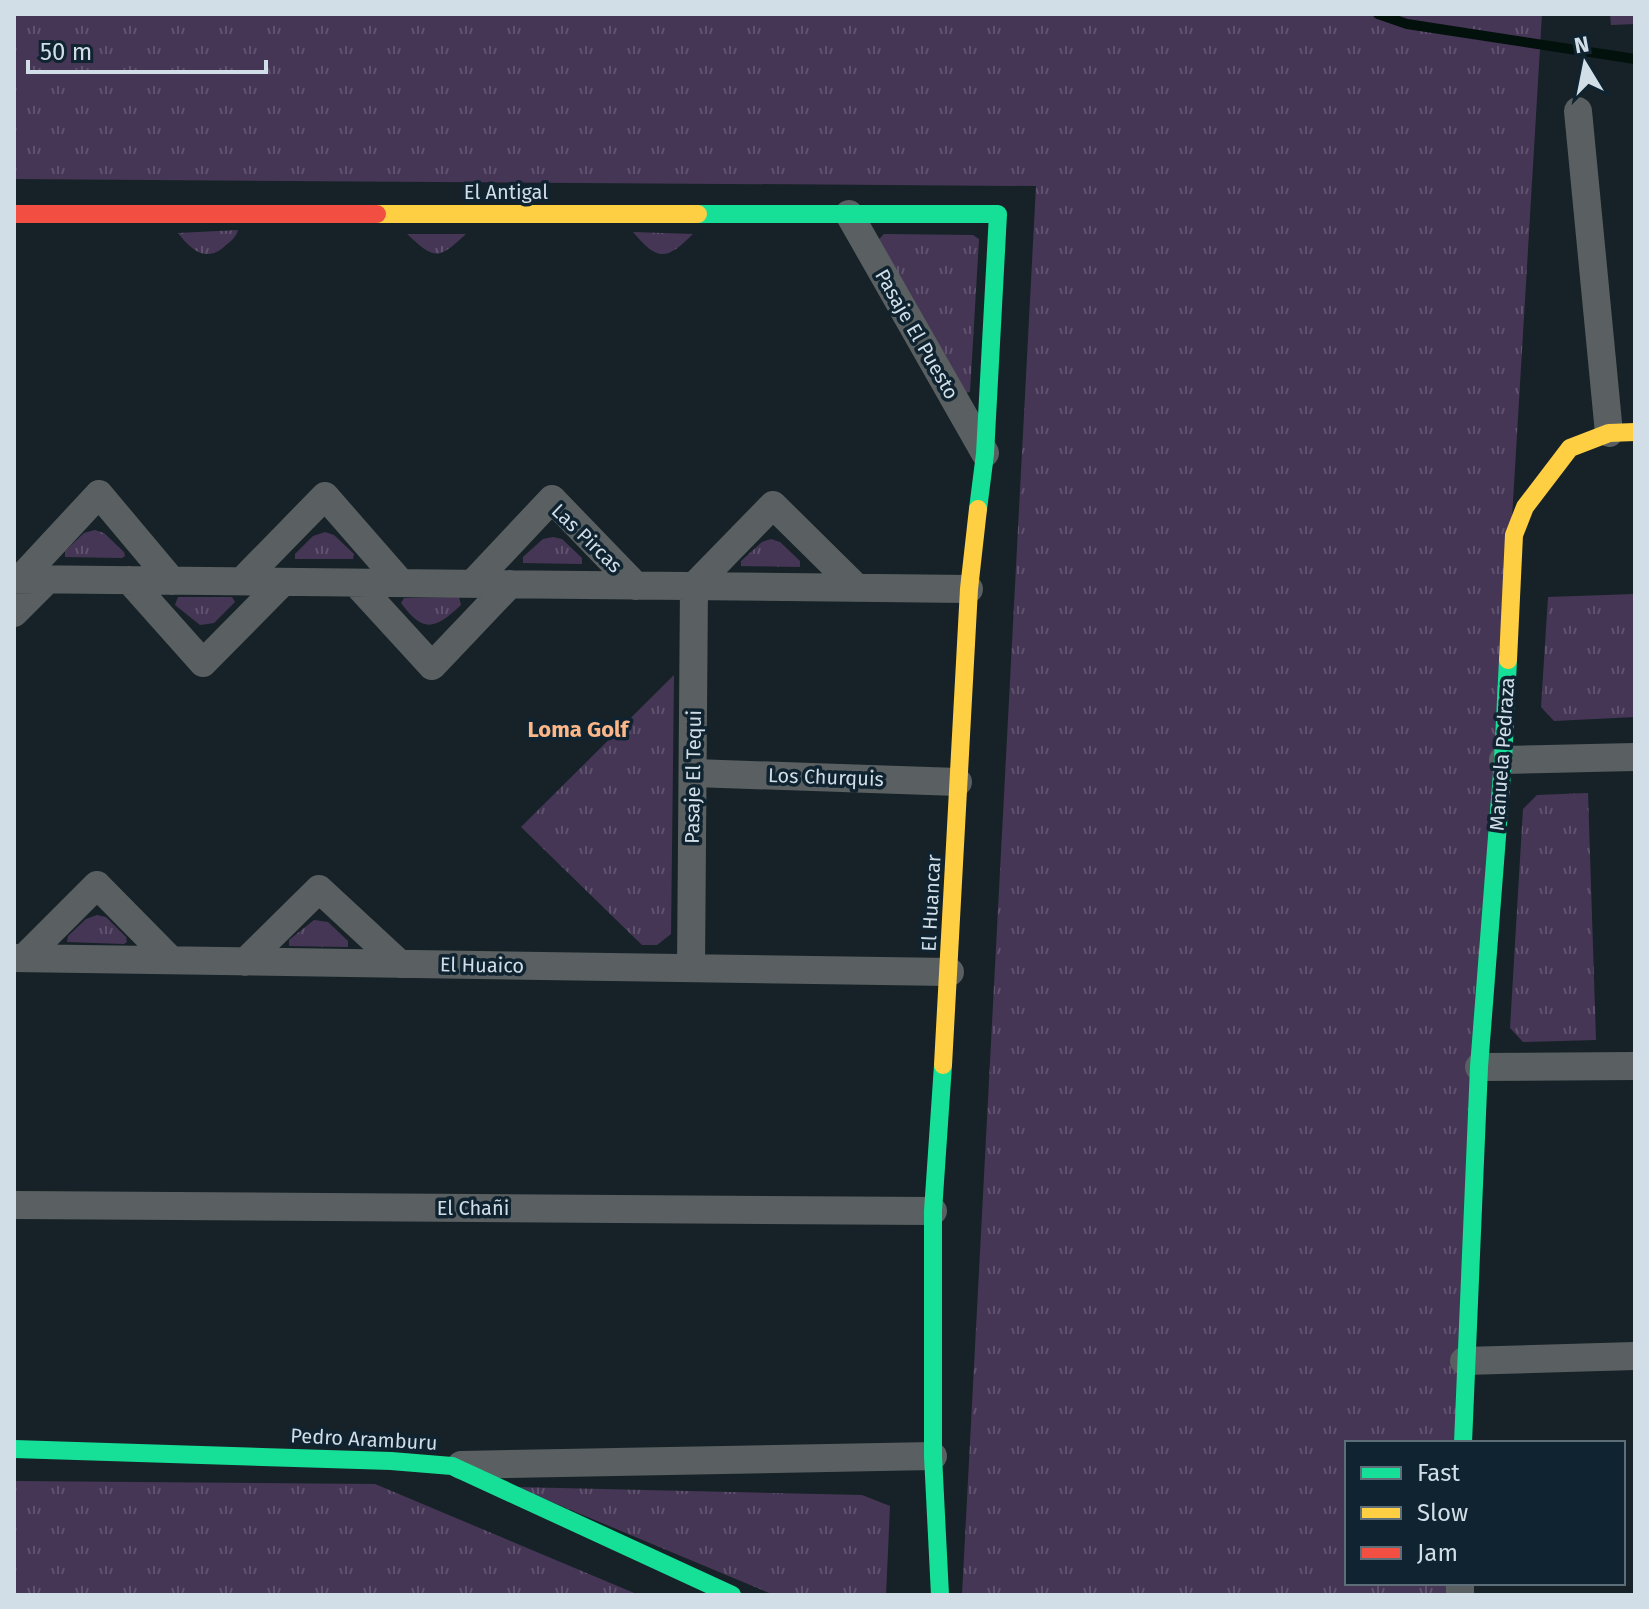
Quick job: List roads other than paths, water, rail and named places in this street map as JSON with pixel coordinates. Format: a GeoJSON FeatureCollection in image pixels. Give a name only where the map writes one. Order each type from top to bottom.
{"type":"FeatureCollection","features":[{"type":"Feature","properties":{"kind":"street","name":"Manuela Pedraza"},"geometry":{"type":"LineString","coordinates":[[1463,1441],[1464,1361],[1479,1067],[1503,760],[1514,535],[1525,507],[1570,448],[1622,433],[1578,111]]}},
{"type":"Feature","properties":{"kind":"street","name":"El Antigal"},"geometry":{"type":"LineString","coordinates":[[26,214],[998,214]]}},
{"type":"Feature","properties":{"kind":"street"},"geometry":{"type":"LineString","coordinates":[[14,238],[26,214]]}},
{"type":"Feature","properties":{"kind":"street","name":"Pasaje El Puesto"},"geometry":{"type":"LineString","coordinates":[[849,214],[985,454]]}},
{"type":"Feature","properties":{"kind":"street","name":"El Huancar"},"geometry":{"type":"LineString","coordinates":[[940,1595],[933,1456],[933,1211],[950,972],[969,589],[985,454],[998,214]]}},
{"type":"Feature","properties":{"kind":"street"},"geometry":{"type":"LineString","coordinates":[[14,613],[27,579],[99,494],[172,581]]}},
{"type":"Feature","properties":{"kind":"street"},"geometry":{"type":"LineString","coordinates":[[242,581],[325,496],[401,583]]}},
{"type":"Feature","properties":{"kind":"street","name":"Las Pircas"},"geometry":{"type":"LineString","coordinates":[[472,584],[552,499],[636,586]]}},
{"type":"Feature","properties":{"kind":"street"},"geometry":{"type":"LineString","coordinates":[[694,586],[773,505],[857,588]]}},
{"type":"Feature","properties":{"kind":"street","name":"Las Pircas"},"geometry":{"type":"LineString","coordinates":[[27,579],[969,589]]}},
{"type":"Feature","properties":{"kind":"street"},"geometry":{"type":"LineString","coordinates":[[129,580],[203,663],[283,582]]}},
{"type":"Feature","properties":{"kind":"street"},"geometry":{"type":"LineString","coordinates":[[356,583],[432,666],[510,584]]}},
{"type":"Feature","properties":{"kind":"street","name":"Pasaje El Tequi"},"geometry":{"type":"LineString","coordinates":[[691,968],[694,586]]}},
{"type":"Feature","properties":{"kind":"street"},"geometry":{"type":"LineString","coordinates":[[1503,760],[1635,757]]}},
{"type":"Feature","properties":{"kind":"street","name":"Los Churquis"},"geometry":{"type":"LineString","coordinates":[[694,773],[958,782]]}},
{"type":"Feature","properties":{"kind":"street"},"geometry":{"type":"LineString","coordinates":[[19,958],[97,885],[171,960]]}},
{"type":"Feature","properties":{"kind":"street"},"geometry":{"type":"LineString","coordinates":[[245,962],[319,889],[400,964]]}},
{"type":"Feature","properties":{"kind":"street","name":"El Huaico"},"geometry":{"type":"LineString","coordinates":[[19,958],[950,972]]}},
{"type":"Feature","properties":{"kind":"street"},"geometry":{"type":"LineString","coordinates":[[1479,1067],[1635,1066]]}},
{"type":"Feature","properties":{"kind":"street","name":"El Chañi"},"geometry":{"type":"LineString","coordinates":[[14,1205],[933,1211]]}},
{"type":"Feature","properties":{"kind":"street"},"geometry":{"type":"LineString","coordinates":[[1464,1361],[1635,1356]]}},
{"type":"Feature","properties":{"kind":"street","name":"Pedro Aramburu"},"geometry":{"type":"LineString","coordinates":[[14,1449],[452,1466],[732,1595]]}},
{"type":"Feature","properties":{"kind":"street"},"geometry":{"type":"LineString","coordinates":[[452,1466],[933,1456]]}},
{"type":"Feature","properties":{"kind":"waterway"},"geometry":{"type":"LineString","coordinates":[[1378,14],[1407,24],[1635,59]]}},
{"type":"Feature","properties":{"kind":"district","name":"Loma Golf"},"geometry":{"type":"Point","coordinates":[578,729]}}]}
